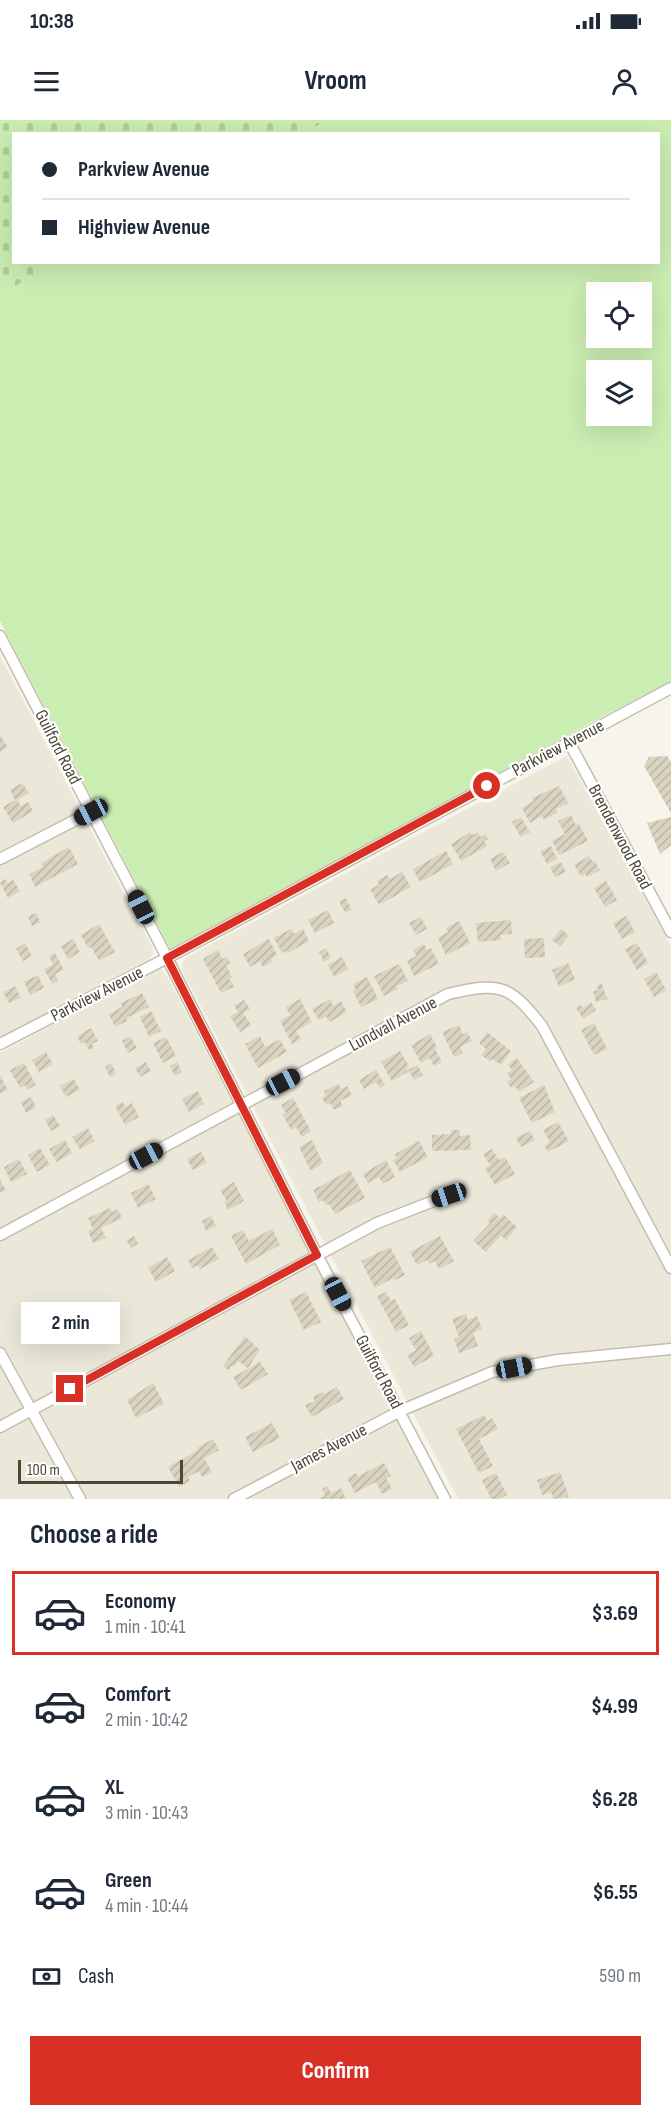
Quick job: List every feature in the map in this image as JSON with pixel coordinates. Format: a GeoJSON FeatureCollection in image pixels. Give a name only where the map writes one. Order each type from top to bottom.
{"type":"FeatureCollection","features":[{"type":"Feature","properties":{"kind":"street","name":"Guilford Road"},"geometry":{"type":"LineString","coordinates":[[0,636],[242,1104],[317,1255],[445,1499]]}},
{"type":"Feature","properties":{"kind":"street","name":"Parkview Avenue"},"geometry":{"type":"LineString","coordinates":[[0,1044],[167,958],[671,688]]}},
{"type":"Feature","properties":{"kind":"street","name":"Brendenwood Road"},"geometry":{"type":"LineString","coordinates":[[569,742],[671,932]]}},
{"type":"Feature","properties":{"kind":"street"},"geometry":{"type":"LineString","coordinates":[[0,859],[91,812]]}},
{"type":"Feature","properties":{"kind":"street","name":"Lundvall Avenue"},"geometry":{"type":"LineString","coordinates":[[0,1235],[448,994],[478,987],[504,989],[523,1001],[542,1026],[671,1268]]}},
{"type":"Feature","properties":{"kind":"street"},"geometry":{"type":"LineString","coordinates":[[0,1427],[377,1222],[449,1195]]}},
{"type":"Feature","properties":{"kind":"street","name":"James Avenue"},"geometry":{"type":"LineString","coordinates":[[234,1499],[400,1411],[492,1372],[558,1360],[671,1349]]}},
{"type":"Feature","properties":{"kind":"street"},"geometry":{"type":"LineString","coordinates":[[0,1353],[80,1499]]}},
{"type":"Feature","properties":{"kind":"shaded area"},"geometry":{"type":"Polygon","coordinates":[[[0,656],[153,949],[153,954],[149,959],[0,1038],[0,656]]]}},
{"type":"Feature","properties":{"kind":"shaded area"},"geometry":{"type":"Polygon","coordinates":[[[567,756],[671,946],[671,1499],[458,1499],[182,970],[182,964],[187,957],[567,756]]]}},
{"type":"Feature","properties":{"kind":"shaded area"},"geometry":{"type":"Polygon","coordinates":[[[161,969],[168,978],[439,1499],[0,1499],[0,1053],[161,969]]]}},
{"type":"Feature","properties":{"kind":"green space"},"geometry":{"type":"Polygon","coordinates":[[[0,120],[327,120],[306,132],[12,132],[12,264],[57,264],[0,294],[0,120]]]}},
{"type":"Feature","properties":{"kind":"green space"},"geometry":{"type":"Polygon","coordinates":[[[327,120],[671,120],[671,681],[588,724],[180,951],[172,952],[0,621],[0,294],[55,264],[660,264],[660,132],[304,132],[327,120]]]}},
{"type":"Feature","properties":{"kind":"building"},"geometry":{"type":"Polygon","coordinates":[[[0,735],[8,747],[0,752],[0,735]]]}},
{"type":"Feature","properties":{"kind":"building"},"geometry":{"type":"Polygon","coordinates":[[[667,756],[671,762],[671,813],[644,766],[649,757],[667,756]]]}},
{"type":"Feature","properties":{"kind":"building"},"geometry":{"type":"Polygon","coordinates":[[[22,783],[29,793],[17,800],[21,806],[28,802],[33,811],[13,823],[3,807],[15,800],[10,790],[22,783]]]}},
{"type":"Feature","properties":{"kind":"building"},"geometry":{"type":"Polygon","coordinates":[[[559,786],[568,803],[556,809],[558,812],[544,820],[542,816],[530,823],[522,808],[534,801],[532,798],[559,786]]]}},
{"type":"Feature","properties":{"kind":"building"},"geometry":{"type":"Polygon","coordinates":[[[571,815],[588,841],[559,855],[552,841],[565,834],[558,821],[571,815]]]}},
{"type":"Feature","properties":{"kind":"building"},"geometry":{"type":"Polygon","coordinates":[[[521,817],[530,832],[521,837],[512,822],[521,817]]]}},
{"type":"Feature","properties":{"kind":"building"},"geometry":{"type":"Polygon","coordinates":[[[671,817],[671,845],[660,854],[647,823],[671,817]]]}},
{"type":"Feature","properties":{"kind":"building"},"geometry":{"type":"Polygon","coordinates":[[[470,832],[472,835],[478,832],[481,837],[485,834],[488,839],[484,841],[487,846],[461,861],[451,844],[470,832]]]}},
{"type":"Feature","properties":{"kind":"building"},"geometry":{"type":"Polygon","coordinates":[[[551,846],[557,859],[547,864],[540,851],[551,846]]]}},
{"type":"Feature","properties":{"kind":"building"},"geometry":{"type":"Polygon","coordinates":[[[69,847],[78,864],[35,887],[29,874],[43,867],[41,863],[69,847]]]}},
{"type":"Feature","properties":{"kind":"building"},"geometry":{"type":"Polygon","coordinates":[[[446,851],[453,864],[420,882],[413,869],[446,851]]]}},
{"type":"Feature","properties":{"kind":"building"},"geometry":{"type":"Polygon","coordinates":[[[503,852],[510,863],[496,871],[490,859],[503,852]]]}},
{"type":"Feature","properties":{"kind":"building"},"geometry":{"type":"Polygon","coordinates":[[[589,856],[600,870],[587,877],[585,874],[581,876],[574,865],[589,856]]]}},
{"type":"Feature","properties":{"kind":"building"},"geometry":{"type":"Polygon","coordinates":[[[561,862],[566,872],[555,877],[550,867],[561,862]]]}},
{"type":"Feature","properties":{"kind":"building"},"geometry":{"type":"Polygon","coordinates":[[[402,872],[411,887],[379,905],[370,889],[379,885],[377,881],[387,875],[390,879],[402,872]]]}},
{"type":"Feature","properties":{"kind":"building"},"geometry":{"type":"Polygon","coordinates":[[[5,879],[8,883],[13,880],[20,891],[8,898],[0,883],[5,879]]]}},
{"type":"Feature","properties":{"kind":"building"},"geometry":{"type":"Polygon","coordinates":[[[606,881],[617,900],[605,907],[594,888],[606,881]]]}},
{"type":"Feature","properties":{"kind":"building"},"geometry":{"type":"Polygon","coordinates":[[[346,898],[352,910],[345,913],[339,901],[346,898]]]}},
{"type":"Feature","properties":{"kind":"building"},"geometry":{"type":"Polygon","coordinates":[[[328,910],[334,923],[315,933],[308,920],[328,910]]]}},
{"type":"Feature","properties":{"kind":"building"},"geometry":{"type":"Polygon","coordinates":[[[36,913],[40,922],[32,926],[28,917],[36,913]]]}},
{"type":"Feature","properties":{"kind":"building"},"geometry":{"type":"Polygon","coordinates":[[[626,916],[635,932],[622,939],[613,923],[626,916]]]}},
{"type":"Feature","properties":{"kind":"building"},"geometry":{"type":"Polygon","coordinates":[[[421,917],[427,929],[416,935],[409,923],[421,917]]]}},
{"type":"Feature","properties":{"kind":"building"},"geometry":{"type":"Polygon","coordinates":[[[511,920],[512,934],[500,935],[501,940],[478,942],[476,923],[511,920]]]}},
{"type":"Feature","properties":{"kind":"building"},"geometry":{"type":"Polygon","coordinates":[[[459,921],[470,943],[446,955],[438,938],[448,932],[446,928],[459,921]]]}},
{"type":"Feature","properties":{"kind":"building"},"geometry":{"type":"Polygon","coordinates":[[[99,924],[115,952],[99,961],[81,935],[99,924]]]}},
{"type":"Feature","properties":{"kind":"building"},"geometry":{"type":"Polygon","coordinates":[[[291,929],[294,934],[303,929],[309,941],[288,953],[286,951],[282,953],[274,938],[291,929]]]}},
{"type":"Feature","properties":{"kind":"building"},"geometry":{"type":"Polygon","coordinates":[[[561,929],[569,935],[560,946],[552,940],[561,929]]]}},
{"type":"Feature","properties":{"kind":"building"},"geometry":{"type":"Polygon","coordinates":[[[544,938],[545,957],[525,958],[524,939],[544,938]]]}},
{"type":"Feature","properties":{"kind":"building"},"geometry":{"type":"Polygon","coordinates":[[[73,939],[80,952],[68,959],[61,946],[73,939]]]}},
{"type":"Feature","properties":{"kind":"building"},"geometry":{"type":"Polygon","coordinates":[[[269,939],[277,955],[271,959],[273,961],[263,967],[260,961],[250,967],[243,954],[269,939]]]}},
{"type":"Feature","properties":{"kind":"building"},"geometry":{"type":"Polygon","coordinates":[[[25,943],[32,956],[23,961],[16,949],[25,943]]]}},
{"type":"Feature","properties":{"kind":"building"},"geometry":{"type":"Polygon","coordinates":[[[637,943],[648,963],[637,970],[625,949],[637,943]]]}},
{"type":"Feature","properties":{"kind":"building"},"geometry":{"type":"Polygon","coordinates":[[[424,944],[427,950],[431,948],[439,964],[414,976],[407,961],[416,956],[413,950],[424,944]]]}},
{"type":"Feature","properties":{"kind":"building"},"geometry":{"type":"Polygon","coordinates":[[[326,948],[331,958],[324,962],[319,952],[326,948]]]}},
{"type":"Feature","properties":{"kind":"building"},"geometry":{"type":"Polygon","coordinates":[[[218,950],[222,959],[227,957],[230,963],[226,965],[234,987],[221,993],[203,959],[218,950]]]}},
{"type":"Feature","properties":{"kind":"building"},"geometry":{"type":"Polygon","coordinates":[[[55,953],[64,970],[55,974],[58,980],[52,984],[44,969],[53,965],[49,956],[55,953]]]}},
{"type":"Feature","properties":{"kind":"building"},"geometry":{"type":"Polygon","coordinates":[[[342,957],[348,969],[334,977],[328,965],[342,957]]]}},
{"type":"Feature","properties":{"kind":"building"},"geometry":{"type":"Polygon","coordinates":[[[568,963],[575,979],[559,987],[552,970],[568,963]]]}},
{"type":"Feature","properties":{"kind":"building"},"geometry":{"type":"Polygon","coordinates":[[[399,964],[408,981],[396,986],[398,989],[384,996],[374,976],[399,964]]]}},
{"type":"Feature","properties":{"kind":"building"},"geometry":{"type":"Polygon","coordinates":[[[656,972],[666,990],[654,997],[644,979],[656,972]]]}},
{"type":"Feature","properties":{"kind":"building"},"geometry":{"type":"Polygon","coordinates":[[[38,975],[44,988],[30,995],[24,982],[38,975]]]}},
{"type":"Feature","properties":{"kind":"building"},"geometry":{"type":"Polygon","coordinates":[[[367,977],[378,999],[361,1007],[353,991],[356,990],[353,984],[367,977]]]}},
{"type":"Feature","properties":{"kind":"building"},"geometry":{"type":"Polygon","coordinates":[[[602,984],[607,999],[596,1002],[593,991],[598,990],[597,985],[602,984]]]}},
{"type":"Feature","properties":{"kind":"building"},"geometry":{"type":"Polygon","coordinates":[[[15,986],[21,998],[9,1003],[3,992],[15,986]]]}},
{"type":"Feature","properties":{"kind":"building"},"geometry":{"type":"Polygon","coordinates":[[[142,993],[149,1007],[126,1018],[127,1021],[115,1027],[109,1014],[122,1007],[121,1003],[142,993]]]}},
{"type":"Feature","properties":{"kind":"building"},"geometry":{"type":"Polygon","coordinates":[[[300,999],[312,1022],[296,1031],[301,1039],[292,1044],[280,1021],[290,1015],[286,1007],[300,999]]]}},
{"type":"Feature","properties":{"kind":"building"},"geometry":{"type":"Polygon","coordinates":[[[330,999],[333,1006],[341,1001],[347,1012],[330,1022],[326,1016],[319,1020],[312,1009],[330,999]]]}},
{"type":"Feature","properties":{"kind":"building"},"geometry":{"type":"Polygon","coordinates":[[[244,1000],[250,1009],[243,1013],[251,1025],[240,1032],[230,1016],[238,1012],[234,1005],[244,1000]]]}},
{"type":"Feature","properties":{"kind":"building"},"geometry":{"type":"Polygon","coordinates":[[[591,1002],[596,1010],[583,1019],[576,1008],[580,1005],[583,1008],[591,1002]]]}},
{"type":"Feature","properties":{"kind":"building"},"geometry":{"type":"Polygon","coordinates":[[[151,1011],[161,1031],[149,1037],[140,1017],[151,1011]]]}},
{"type":"Feature","properties":{"kind":"building"},"geometry":{"type":"Polygon","coordinates":[[[594,1023],[607,1049],[594,1055],[581,1030],[594,1023]]]}},
{"type":"Feature","properties":{"kind":"building"},"geometry":{"type":"Polygon","coordinates":[[[459,1025],[463,1034],[467,1032],[472,1041],[460,1047],[463,1053],[454,1057],[442,1032],[459,1025]]]}},
{"type":"Feature","properties":{"kind":"building"},"geometry":{"type":"Polygon","coordinates":[[[91,1028],[98,1041],[92,1044],[94,1048],[89,1050],[85,1042],[81,1044],[77,1036],[91,1028]]]}},
{"type":"Feature","properties":{"kind":"building"},"geometry":{"type":"Polygon","coordinates":[[[487,1032],[511,1051],[501,1065],[481,1055],[486,1049],[479,1043],[487,1032]]]}},
{"type":"Feature","properties":{"kind":"building"},"geometry":{"type":"Polygon","coordinates":[[[430,1034],[442,1062],[434,1066],[430,1058],[421,1063],[411,1045],[430,1034]]]}},
{"type":"Feature","properties":{"kind":"building"},"geometry":{"type":"Polygon","coordinates":[[[130,1036],[137,1048],[128,1053],[122,1041],[130,1036]]]}},
{"type":"Feature","properties":{"kind":"building"},"geometry":{"type":"Polygon","coordinates":[[[260,1036],[265,1047],[280,1039],[287,1052],[258,1068],[245,1044],[260,1036]]]}},
{"type":"Feature","properties":{"kind":"building"},"geometry":{"type":"Polygon","coordinates":[[[166,1037],[176,1056],[163,1063],[153,1043],[166,1037]]]}},
{"type":"Feature","properties":{"kind":"building"},"geometry":{"type":"Polygon","coordinates":[[[400,1051],[409,1066],[406,1068],[408,1072],[392,1081],[381,1062],[400,1051]]]}},
{"type":"Feature","properties":{"kind":"building"},"geometry":{"type":"Polygon","coordinates":[[[46,1052],[53,1064],[39,1072],[32,1060],[46,1052]]]}},
{"type":"Feature","properties":{"kind":"building"},"geometry":{"type":"Polygon","coordinates":[[[517,1058],[534,1082],[519,1092],[515,1086],[511,1088],[507,1082],[511,1079],[507,1073],[512,1070],[508,1064],[517,1058]]]}},
{"type":"Feature","properties":{"kind":"building"},"geometry":{"type":"Polygon","coordinates":[[[146,1062],[151,1071],[140,1077],[135,1068],[146,1062]]]}},
{"type":"Feature","properties":{"kind":"building"},"geometry":{"type":"Polygon","coordinates":[[[177,1062],[182,1072],[175,1076],[170,1066],[177,1062]]]}},
{"type":"Feature","properties":{"kind":"building"},"geometry":{"type":"Polygon","coordinates":[[[24,1063],[36,1085],[27,1090],[25,1085],[20,1088],[10,1070],[24,1063]]]}},
{"type":"Feature","properties":{"kind":"building"},"geometry":{"type":"Polygon","coordinates":[[[111,1063],[116,1074],[110,1077],[105,1067],[111,1063]]]}},
{"type":"Feature","properties":{"kind":"building"},"geometry":{"type":"Polygon","coordinates":[[[417,1065],[423,1075],[414,1080],[408,1070],[417,1065]]]}},
{"type":"Feature","properties":{"kind":"building"},"geometry":{"type":"Polygon","coordinates":[[[376,1070],[385,1085],[380,1088],[376,1082],[364,1089],[359,1080],[376,1070]]]}},
{"type":"Feature","properties":{"kind":"building"},"geometry":{"type":"Polygon","coordinates":[[[0,1075],[8,1090],[0,1094],[0,1075]]]}},
{"type":"Feature","properties":{"kind":"building"},"geometry":{"type":"Polygon","coordinates":[[[74,1079],[80,1090],[66,1097],[60,1086],[74,1079]]]}},
{"type":"Feature","properties":{"kind":"building"},"geometry":{"type":"Polygon","coordinates":[[[339,1084],[341,1089],[347,1086],[352,1095],[340,1101],[343,1106],[334,1110],[330,1103],[326,1105],[322,1098],[326,1095],[324,1091],[339,1084]]]}},
{"type":"Feature","properties":{"kind":"building"},"geometry":{"type":"Polygon","coordinates":[[[544,1085],[555,1112],[532,1123],[519,1098],[544,1085]]]}},
{"type":"Feature","properties":{"kind":"building"},"geometry":{"type":"Polygon","coordinates":[[[198,1091],[204,1104],[189,1112],[182,1099],[198,1091]]]}},
{"type":"Feature","properties":{"kind":"building"},"geometry":{"type":"Polygon","coordinates":[[[31,1097],[36,1108],[26,1113],[21,1102],[31,1097]]]}},
{"type":"Feature","properties":{"kind":"building"},"geometry":{"type":"Polygon","coordinates":[[[293,1098],[311,1131],[302,1137],[296,1127],[291,1130],[283,1115],[286,1113],[281,1105],[293,1098]]]}},
{"type":"Feature","properties":{"kind":"building"},"geometry":{"type":"Polygon","coordinates":[[[123,1102],[125,1107],[132,1103],[139,1117],[125,1125],[115,1106],[123,1102]]]}},
{"type":"Feature","properties":{"kind":"building"},"geometry":{"type":"Polygon","coordinates":[[[53,1115],[60,1126],[51,1131],[45,1120],[53,1115]]]}},
{"type":"Feature","properties":{"kind":"building"},"geometry":{"type":"Polygon","coordinates":[[[558,1122],[569,1141],[548,1152],[544,1146],[550,1142],[543,1130],[558,1122]]]}},
{"type":"Feature","properties":{"kind":"building"},"geometry":{"type":"Polygon","coordinates":[[[88,1128],[95,1141],[80,1149],[72,1137],[88,1128]]]}},
{"type":"Feature","properties":{"kind":"building"},"geometry":{"type":"Polygon","coordinates":[[[451,1130],[460,1130],[460,1136],[470,1135],[471,1150],[432,1151],[432,1135],[451,1134],[451,1130]]]}},
{"type":"Feature","properties":{"kind":"building"},"geometry":{"type":"Polygon","coordinates":[[[530,1131],[535,1140],[521,1147],[516,1138],[530,1131]]]}},
{"type":"Feature","properties":{"kind":"building"},"geometry":{"type":"Polygon","coordinates":[[[65,1140],[72,1153],[57,1162],[49,1149],[65,1140]]]}},
{"type":"Feature","properties":{"kind":"building"},"geometry":{"type":"Polygon","coordinates":[[[312,1140],[323,1163],[311,1171],[299,1147],[312,1140]]]}},
{"type":"Feature","properties":{"kind":"building"},"geometry":{"type":"Polygon","coordinates":[[[419,1141],[428,1157],[400,1172],[393,1160],[397,1158],[395,1154],[419,1141]]]}},
{"type":"Feature","properties":{"kind":"building"},"geometry":{"type":"Polygon","coordinates":[[[40,1148],[50,1165],[37,1172],[28,1155],[40,1148]]]}},
{"type":"Feature","properties":{"kind":"building"},"geometry":{"type":"Polygon","coordinates":[[[492,1149],[499,1160],[505,1157],[515,1174],[495,1185],[485,1168],[490,1165],[483,1154],[492,1149]]]}},
{"type":"Feature","properties":{"kind":"building"},"geometry":{"type":"Polygon","coordinates":[[[201,1152],[207,1163],[193,1170],[187,1159],[201,1152]]]}},
{"type":"Feature","properties":{"kind":"building"},"geometry":{"type":"Polygon","coordinates":[[[19,1159],[27,1174],[11,1182],[4,1167],[19,1159]]]}},
{"type":"Feature","properties":{"kind":"building"},"geometry":{"type":"Polygon","coordinates":[[[386,1160],[395,1177],[383,1184],[379,1177],[368,1183],[363,1174],[386,1160]]]}},
{"type":"Feature","properties":{"kind":"building"},"geometry":{"type":"Polygon","coordinates":[[[350,1170],[365,1198],[335,1214],[329,1204],[326,1205],[323,1200],[319,1202],[313,1190],[350,1170]]]}},
{"type":"Feature","properties":{"kind":"building"},"geometry":{"type":"Polygon","coordinates":[[[0,1180],[6,1190],[0,1193],[0,1180]]]}},
{"type":"Feature","properties":{"kind":"building"},"geometry":{"type":"Polygon","coordinates":[[[234,1182],[244,1201],[228,1210],[224,1202],[227,1201],[220,1190],[234,1182]]]}},
{"type":"Feature","properties":{"kind":"building"},"geometry":{"type":"Polygon","coordinates":[[[148,1184],[156,1199],[138,1208],[131,1193],[148,1184]]]}},
{"type":"Feature","properties":{"kind":"building"},"geometry":{"type":"Polygon","coordinates":[[[110,1208],[112,1212],[118,1209],[122,1218],[101,1228],[106,1238],[93,1243],[88,1231],[93,1229],[88,1218],[110,1208]]]}},
{"type":"Feature","properties":{"kind":"building"},"geometry":{"type":"Polygon","coordinates":[[[494,1213],[500,1218],[503,1214],[517,1227],[506,1240],[501,1235],[486,1252],[473,1241],[490,1223],[487,1221],[494,1213]]]}},
{"type":"Feature","properties":{"kind":"building"},"geometry":{"type":"Polygon","coordinates":[[[211,1216],[216,1226],[206,1231],[202,1221],[211,1216]]]}},
{"type":"Feature","properties":{"kind":"building"},"geometry":{"type":"Polygon","coordinates":[[[272,1229],[280,1245],[246,1264],[231,1236],[243,1230],[249,1241],[272,1229]]]}},
{"type":"Feature","properties":{"kind":"building"},"geometry":{"type":"Polygon","coordinates":[[[134,1236],[138,1244],[131,1248],[126,1240],[134,1236]]]}},
{"type":"Feature","properties":{"kind":"building"},"geometry":{"type":"Polygon","coordinates":[[[440,1236],[454,1261],[439,1269],[435,1261],[429,1264],[427,1260],[417,1265],[410,1252],[440,1236]]]}},
{"type":"Feature","properties":{"kind":"building"},"geometry":{"type":"Polygon","coordinates":[[[212,1247],[219,1259],[200,1269],[198,1265],[192,1268],[188,1260],[212,1247]]]}},
{"type":"Feature","properties":{"kind":"building"},"geometry":{"type":"Polygon","coordinates":[[[390,1247],[405,1275],[394,1281],[393,1278],[375,1288],[361,1261],[390,1247]]]}},
{"type":"Feature","properties":{"kind":"building"},"geometry":{"type":"Polygon","coordinates":[[[167,1257],[175,1271],[156,1282],[148,1268],[167,1257]]]}},
{"type":"Feature","properties":{"kind":"building"},"geometry":{"type":"Polygon","coordinates":[[[306,1292],[321,1322],[304,1330],[289,1300],[306,1292]]]}},
{"type":"Feature","properties":{"kind":"building"},"geometry":{"type":"Polygon","coordinates":[[[386,1292],[391,1301],[395,1299],[409,1325],[396,1332],[377,1296],[386,1292]]]}},
{"type":"Feature","properties":{"kind":"building"},"geometry":{"type":"Polygon","coordinates":[[[466,1314],[468,1320],[477,1316],[482,1329],[473,1333],[478,1346],[459,1353],[454,1339],[459,1337],[452,1319],[466,1314]]]}},
{"type":"Feature","properties":{"kind":"building"},"geometry":{"type":"Polygon","coordinates":[[[421,1331],[434,1356],[414,1367],[407,1355],[416,1350],[409,1338],[421,1331]]]}},
{"type":"Feature","properties":{"kind":"building"},"geometry":{"type":"Polygon","coordinates":[[[245,1336],[260,1350],[248,1368],[238,1361],[228,1370],[223,1366],[245,1336]]]}},
{"type":"Feature","properties":{"kind":"building"},"geometry":{"type":"Polygon","coordinates":[[[260,1362],[268,1374],[241,1390],[233,1377],[260,1362]]]}},
{"type":"Feature","properties":{"kind":"building"},"geometry":{"type":"Polygon","coordinates":[[[153,1383],[164,1404],[136,1418],[127,1400],[153,1383]]]}},
{"type":"Feature","properties":{"kind":"building"},"geometry":{"type":"Polygon","coordinates":[[[337,1387],[344,1399],[312,1417],[305,1405],[315,1401],[313,1397],[337,1387]]]}},
{"type":"Feature","properties":{"kind":"building"},"geometry":{"type":"Polygon","coordinates":[[[484,1415],[487,1421],[492,1418],[498,1429],[479,1439],[493,1466],[479,1473],[456,1429],[484,1415]]]}},
{"type":"Feature","properties":{"kind":"building"},"geometry":{"type":"Polygon","coordinates":[[[272,1423],[280,1438],[253,1452],[245,1437],[272,1423]]]}},
{"type":"Feature","properties":{"kind":"building"},"geometry":{"type":"Polygon","coordinates":[[[213,1439],[219,1450],[204,1458],[212,1472],[202,1477],[199,1471],[188,1477],[190,1481],[179,1487],[168,1467],[213,1439]]]}},
{"type":"Feature","properties":{"kind":"building"},"geometry":{"type":"Polygon","coordinates":[[[384,1463],[391,1476],[386,1478],[392,1489],[382,1494],[376,1482],[355,1493],[347,1478],[356,1473],[358,1476],[384,1463]]]}},
{"type":"Feature","properties":{"kind":"building"},"geometry":{"type":"Polygon","coordinates":[[[560,1472],[569,1497],[553,1499],[551,1492],[542,1495],[537,1480],[560,1472]]]}},
{"type":"Feature","properties":{"kind":"building"},"geometry":{"type":"Polygon","coordinates":[[[496,1473],[507,1495],[500,1499],[491,1499],[482,1480],[496,1473]]]}},
{"type":"Feature","properties":{"kind":"building"},"geometry":{"type":"Polygon","coordinates":[[[327,1486],[331,1493],[341,1488],[346,1499],[319,1499],[325,1496],[322,1489],[327,1486]]]}},
{"type":"Feature","properties":{"kind":"route"},"geometry":{"type":"LineString","coordinates":[[70,1389],[317,1255],[167,958],[487,786]]}}]}
